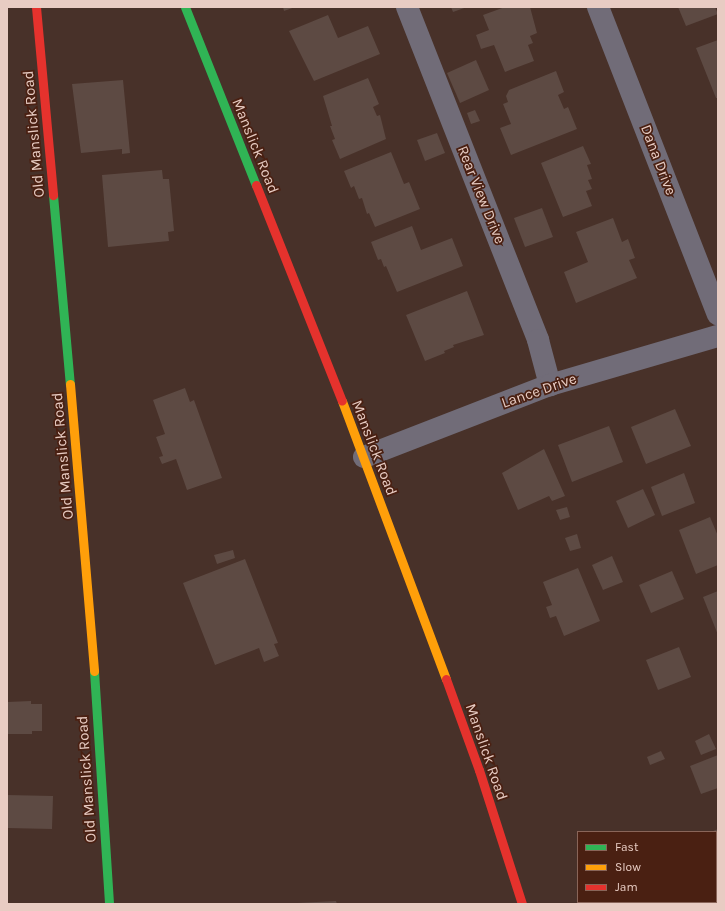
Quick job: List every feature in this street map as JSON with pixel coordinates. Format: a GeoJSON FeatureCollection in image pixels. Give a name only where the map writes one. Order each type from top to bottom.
{"type":"FeatureCollection","features":[{"type":"Feature","properties":{"kind":"main road","name":"Old Manslick Road"},"geometry":{"type":"LineString","coordinates":[[36,7],[90,593],[109,904]]}},
{"type":"Feature","properties":{"kind":"main road","name":"Manslick Road"},"geometry":{"type":"LineString","coordinates":[[185,7],[364,457],[479,770],[522,904]]}},
{"type":"Feature","properties":{"kind":"street","name":"Rear View Drive"},"geometry":{"type":"LineString","coordinates":[[407,7],[538,340],[550,385]]}},
{"type":"Feature","properties":{"kind":"street","name":"Dana Drive"},"geometry":{"type":"LineString","coordinates":[[598,7],[718,314]]}},
{"type":"Feature","properties":{"kind":"street","name":"Lance Drive"},"geometry":{"type":"LineString","coordinates":[[364,457],[550,385],[718,336]]}},
{"type":"Feature","properties":{"kind":"building"},"geometry":{"type":"Polygon","coordinates":[[[283,7],[295,7],[284,11],[283,7]]]}},
{"type":"Feature","properties":{"kind":"building"},"geometry":{"type":"Polygon","coordinates":[[[451,7],[467,7],[453,12],[451,7]]]}},
{"type":"Feature","properties":{"kind":"building"},"geometry":{"type":"Polygon","coordinates":[[[505,7],[530,7],[537,33],[530,36],[533,43],[528,45],[534,61],[505,72],[494,45],[481,49],[476,35],[489,30],[483,15],[505,7]]]}},
{"type":"Feature","properties":{"kind":"building"},"geometry":{"type":"Polygon","coordinates":[[[678,7],[715,7],[718,14],[686,26],[678,7]]]}},
{"type":"Feature","properties":{"kind":"building"},"geometry":{"type":"Polygon","coordinates":[[[328,15],[338,38],[368,26],[380,54],[314,81],[289,31],[328,15]]]}},
{"type":"Feature","properties":{"kind":"building"},"geometry":{"type":"Polygon","coordinates":[[[718,40],[718,98],[716,98],[696,48],[718,40]]]}},
{"type":"Feature","properties":{"kind":"building"},"geometry":{"type":"Polygon","coordinates":[[[476,60],[489,90],[460,103],[447,73],[476,60]]]}},
{"type":"Feature","properties":{"kind":"building"},"geometry":{"type":"Polygon","coordinates":[[[556,71],[564,92],[558,95],[564,109],[568,107],[577,129],[511,155],[500,128],[511,124],[503,104],[508,102],[506,96],[509,90],[556,71]]]}},
{"type":"Feature","properties":{"kind":"building"},"geometry":{"type":"Polygon","coordinates":[[[368,78],[379,104],[373,107],[377,116],[380,115],[386,139],[340,159],[332,140],[335,139],[330,126],[332,126],[323,96],[368,78]]]}},
{"type":"Feature","properties":{"kind":"building"},"geometry":{"type":"Polygon","coordinates":[[[123,80],[130,153],[122,154],[122,149],[81,153],[72,84],[123,80]]]}},
{"type":"Feature","properties":{"kind":"building"},"geometry":{"type":"Polygon","coordinates":[[[475,110],[480,121],[471,124],[467,113],[475,110]]]}},
{"type":"Feature","properties":{"kind":"building"},"geometry":{"type":"Polygon","coordinates":[[[437,133],[445,153],[425,161],[417,140],[437,133]]]}},
{"type":"Feature","properties":{"kind":"building"},"geometry":{"type":"Polygon","coordinates":[[[583,146],[591,164],[587,165],[592,179],[588,180],[592,189],[586,191],[592,206],[563,217],[541,163],[583,146]]]}},
{"type":"Feature","properties":{"kind":"building"},"geometry":{"type":"Polygon","coordinates":[[[391,152],[404,184],[409,182],[420,209],[375,227],[369,213],[367,214],[362,198],[359,199],[354,186],[351,188],[344,171],[391,152]]]}},
{"type":"Feature","properties":{"kind":"building"},"geometry":{"type":"Polygon","coordinates":[[[162,170],[163,179],[169,179],[174,231],[168,232],[169,241],[108,247],[102,175],[162,170]]]}},
{"type":"Feature","properties":{"kind":"building"},"geometry":{"type":"Polygon","coordinates":[[[542,208],[553,237],[525,247],[514,218],[542,208]]]}},
{"type":"Feature","properties":{"kind":"building"},"geometry":{"type":"Polygon","coordinates":[[[613,218],[622,242],[628,239],[635,258],[629,260],[637,278],[576,303],[564,272],[588,262],[576,232],[613,218]]]}},
{"type":"Feature","properties":{"kind":"building"},"geometry":{"type":"Polygon","coordinates":[[[412,226],[421,250],[452,238],[463,266],[397,292],[386,266],[384,267],[381,259],[378,260],[371,242],[412,226]]]}},
{"type":"Feature","properties":{"kind":"building"},"geometry":{"type":"Polygon","coordinates":[[[467,291],[484,335],[453,345],[454,347],[444,351],[445,353],[425,361],[406,315],[467,291]]]}},
{"type":"Feature","properties":{"kind":"building"},"geometry":{"type":"Polygon","coordinates":[[[185,388],[190,402],[194,400],[222,478],[187,490],[176,459],[162,464],[159,457],[163,456],[156,437],[165,434],[153,400],[185,388]]]}},
{"type":"Feature","properties":{"kind":"building"},"geometry":{"type":"Polygon","coordinates":[[[675,409],[691,446],[646,464],[631,427],[675,409]]]}},
{"type":"Feature","properties":{"kind":"building"},"geometry":{"type":"Polygon","coordinates":[[[609,426],[623,462],[572,482],[558,445],[609,426]]]}},
{"type":"Feature","properties":{"kind":"building"},"geometry":{"type":"Polygon","coordinates":[[[544,449],[565,496],[552,501],[549,496],[518,510],[502,473],[544,449]]]}},
{"type":"Feature","properties":{"kind":"building"},"geometry":{"type":"Polygon","coordinates":[[[684,473],[695,503],[662,516],[651,487],[684,473]]]}},
{"type":"Feature","properties":{"kind":"building"},"geometry":{"type":"Polygon","coordinates":[[[643,489],[655,515],[628,528],[616,501],[643,489]]]}},
{"type":"Feature","properties":{"kind":"building"},"geometry":{"type":"Polygon","coordinates":[[[567,507],[570,517],[560,520],[556,510],[567,507]]]}},
{"type":"Feature","properties":{"kind":"building"},"geometry":{"type":"Polygon","coordinates":[[[710,517],[718,536],[718,565],[696,574],[679,530],[710,517]]]}},
{"type":"Feature","properties":{"kind":"building"},"geometry":{"type":"Polygon","coordinates":[[[577,534],[581,548],[570,551],[565,538],[577,534]]]}},
{"type":"Feature","properties":{"kind":"building"},"geometry":{"type":"Polygon","coordinates":[[[233,550],[235,558],[217,564],[214,555],[233,550]]]}},
{"type":"Feature","properties":{"kind":"building"},"geometry":{"type":"Polygon","coordinates":[[[612,556],[623,582],[603,590],[592,565],[612,556]]]}},
{"type":"Feature","properties":{"kind":"building"},"geometry":{"type":"Polygon","coordinates":[[[245,559],[278,643],[274,644],[279,656],[264,662],[259,648],[215,665],[183,583],[245,559]]]}},
{"type":"Feature","properties":{"kind":"building"},"geometry":{"type":"Polygon","coordinates":[[[578,568],[600,621],[564,636],[556,616],[550,618],[546,607],[552,605],[543,582],[578,568]]]}},
{"type":"Feature","properties":{"kind":"building"},"geometry":{"type":"Polygon","coordinates":[[[672,571],[684,599],[651,613],[639,585],[672,571]]]}},
{"type":"Feature","properties":{"kind":"building"},"geometry":{"type":"Polygon","coordinates":[[[718,591],[718,635],[703,597],[718,591]]]}},
{"type":"Feature","properties":{"kind":"building"},"geometry":{"type":"Polygon","coordinates":[[[679,647],[691,677],[658,690],[646,660],[679,647]]]}},
{"type":"Feature","properties":{"kind":"building"},"geometry":{"type":"Polygon","coordinates":[[[31,701],[31,704],[42,704],[42,731],[32,731],[32,734],[7,734],[7,702],[31,701]]]}},
{"type":"Feature","properties":{"kind":"building"},"geometry":{"type":"Polygon","coordinates":[[[709,734],[716,749],[701,755],[695,741],[709,734]]]}},
{"type":"Feature","properties":{"kind":"building"},"geometry":{"type":"Polygon","coordinates":[[[661,751],[665,759],[650,765],[647,757],[661,751]]]}},
{"type":"Feature","properties":{"kind":"building"},"geometry":{"type":"Polygon","coordinates":[[[718,755],[718,788],[701,794],[690,766],[718,755]]]}},
{"type":"Feature","properties":{"kind":"building"},"geometry":{"type":"Polygon","coordinates":[[[7,795],[53,796],[52,829],[7,828],[7,795]]]}},
{"type":"Feature","properties":{"kind":"building"},"geometry":{"type":"Polygon","coordinates":[[[718,829],[717,864],[717,831],[713,831],[718,829]]]}},
{"type":"Feature","properties":{"kind":"building"},"geometry":{"type":"Polygon","coordinates":[[[336,901],[337,904],[297,904],[297,903],[336,901]]]}},
{"type":"Feature","properties":{"kind":"traffic: fast"},"geometry":{"type":"LineString","coordinates":[[185,7],[256,185]]}},
{"type":"Feature","properties":{"kind":"traffic: fast"},"geometry":{"type":"LineString","coordinates":[[53,195],[70,384]]}},
{"type":"Feature","properties":{"kind":"traffic: fast"},"geometry":{"type":"LineString","coordinates":[[94,671],[109,904]]}},
{"type":"Feature","properties":{"kind":"traffic: slow"},"geometry":{"type":"LineString","coordinates":[[70,384],[94,671]]}},
{"type":"Feature","properties":{"kind":"traffic: slow"},"geometry":{"type":"LineString","coordinates":[[342,401],[446,679]]}},
{"type":"Feature","properties":{"kind":"traffic: jam"},"geometry":{"type":"LineString","coordinates":[[36,7],[53,195]]}},
{"type":"Feature","properties":{"kind":"traffic: jam"},"geometry":{"type":"LineString","coordinates":[[256,185],[342,401]]}},
{"type":"Feature","properties":{"kind":"traffic: jam"},"geometry":{"type":"LineString","coordinates":[[446,679],[479,770],[522,904]]}}]}
